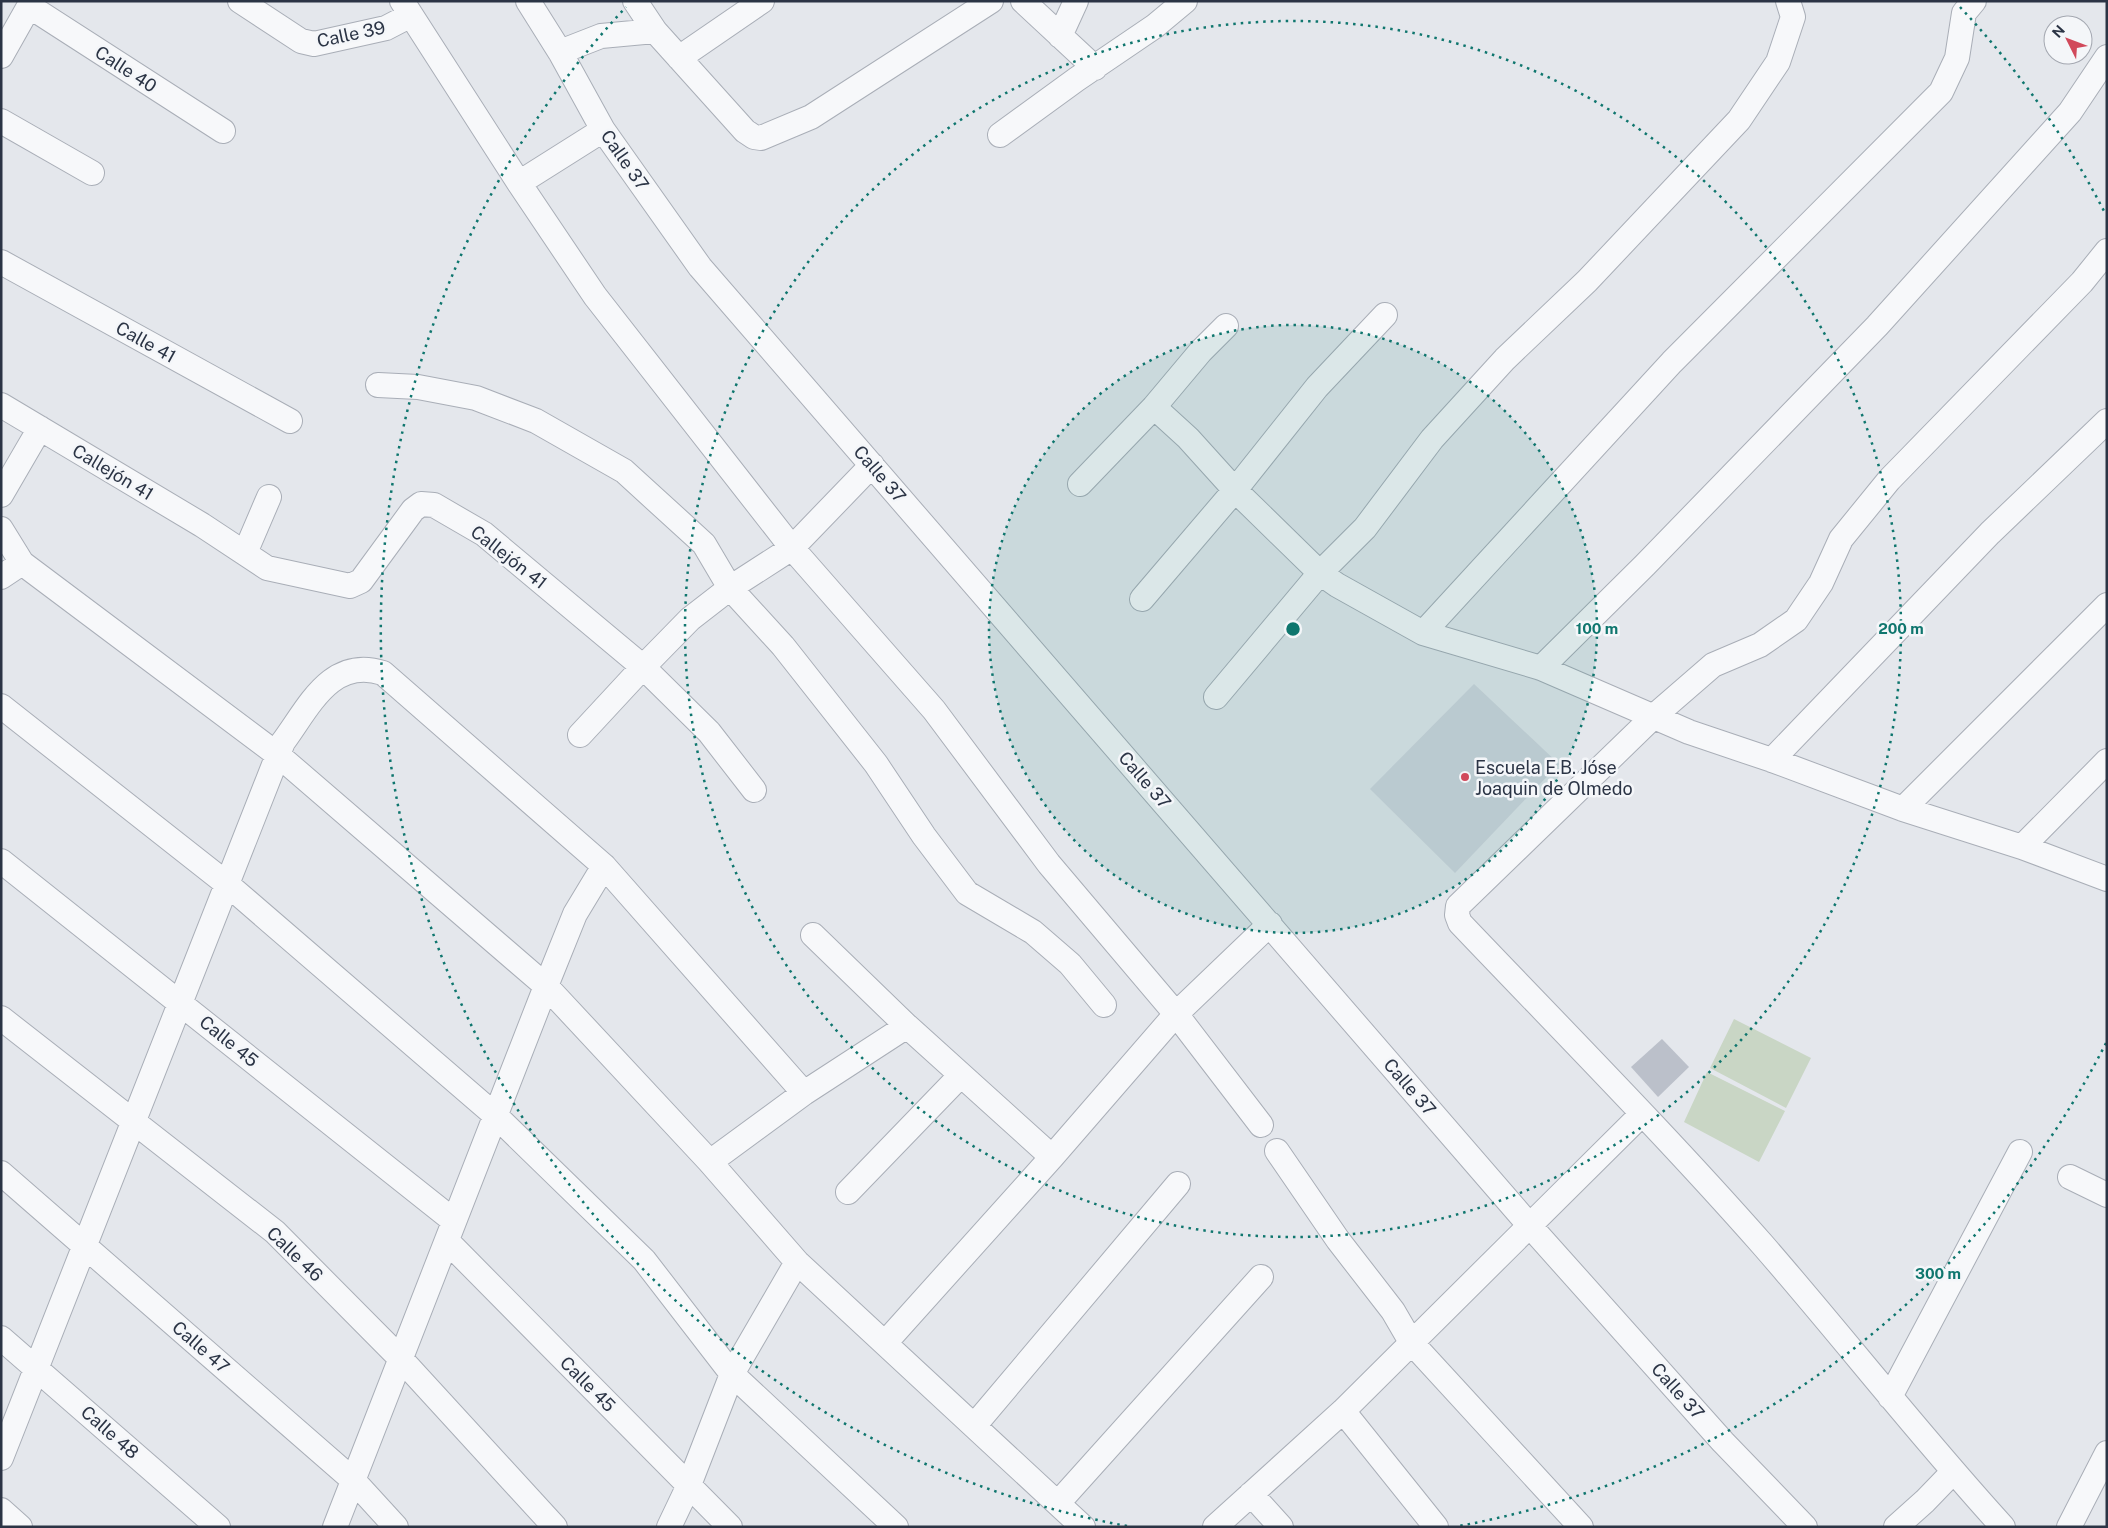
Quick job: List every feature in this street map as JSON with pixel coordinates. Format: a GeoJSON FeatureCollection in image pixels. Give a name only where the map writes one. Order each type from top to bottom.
{"type":"FeatureCollection","features":[{"type":"Feature","properties":{"kind":"street","name":"Calle 39"},"geometry":{"type":"LineString","coordinates":[[240,1],[301,41],[314,44],[386,28],[407,8]]}},
{"type":"Feature","properties":{"kind":"street","name":"Calle 37"},"geometry":{"type":"LineString","coordinates":[[528,1],[560,52],[603,130],[700,267],[1530,1226],[1723,1442],[1805,1527]]}},
{"type":"Feature","properties":{"kind":"street"},"geometry":{"type":"LineString","coordinates":[[635,1],[655,31],[745,131],[754,137],[761,138],[811,117],[991,1]]}},
{"type":"Feature","properties":{"kind":"street"},"geometry":{"type":"LineString","coordinates":[[679,58],[762,1]]}},
{"type":"Feature","properties":{"kind":"street"},"geometry":{"type":"LineString","coordinates":[[1023,1],[1095,68]]}},
{"type":"Feature","properties":{"kind":"street"},"geometry":{"type":"LineString","coordinates":[[1060,36],[1076,1]]}},
{"type":"Feature","properties":{"kind":"street"},"geometry":{"type":"LineString","coordinates":[[1000,135],[1077,79],[1155,26],[1185,1]]}},
{"type":"Feature","properties":{"kind":"street"},"geometry":{"type":"LineString","coordinates":[[1216,697],[1320,573],[1365,528],[1432,439],[1505,359],[1587,281],[1739,120],[1778,62],[1793,18],[1788,1]]}},
{"type":"Feature","properties":{"kind":"street"},"geometry":{"type":"LineString","coordinates":[[1,56],[7,32],[31,4]]}},
{"type":"Feature","properties":{"kind":"street","name":"Calle 40"},"geometry":{"type":"LineString","coordinates":[[31,4],[223,131]]}},
{"type":"Feature","properties":{"kind":"street"},"geometry":{"type":"LineString","coordinates":[[1423,633],[1672,362],[1941,92],[1957,58],[1963,5]]}},
{"type":"Feature","properties":{"kind":"street"},"geometry":{"type":"LineString","coordinates":[[407,8],[519,183],[595,296],[792,548],[934,710],[1049,864],[1176,1014],[1261,1125]]}},
{"type":"Feature","properties":{"kind":"street"},"geometry":{"type":"LineString","coordinates":[[560,52],[601,36],[655,31]]}},
{"type":"Feature","properties":{"kind":"street"},"geometry":{"type":"LineString","coordinates":[[1541,668],[1652,558],[1877,326],[2070,112],[2107,57]]}},
{"type":"Feature","properties":{"kind":"street"},"geometry":{"type":"LineString","coordinates":[[1,121],[92,172]]}},
{"type":"Feature","properties":{"kind":"street"},"geometry":{"type":"LineString","coordinates":[[519,183],[603,130]]}},
{"type":"Feature","properties":{"kind":"street"},"geometry":{"type":"LineString","coordinates":[[2003,1527],[1953,1472],[1762,1244],[1642,1114],[1460,923],[1457,915],[1458,906],[1653,718],[1713,665],[1760,645],[1796,620],[1821,583],[1841,538],[1889,480],[2082,282],[2107,251]]}},
{"type":"Feature","properties":{"kind":"street","name":"Calle 41"},"geometry":{"type":"LineString","coordinates":[[1,262],[290,421]]}},
{"type":"Feature","properties":{"kind":"street"},"geometry":{"type":"LineString","coordinates":[[1142,599],[1235,490],[1317,387],[1385,315]]}},
{"type":"Feature","properties":{"kind":"street"},"geometry":{"type":"LineString","coordinates":[[1080,484],[1154,407],[1201,351],[1226,326]]}},
{"type":"Feature","properties":{"kind":"street"},"geometry":{"type":"LineString","coordinates":[[378,385],[418,387],[476,398],[536,421],[624,471],[704,544],[730,588],[783,646],[876,764],[924,836],[967,892],[1033,932],[1070,964],[1104,1005]]}},
{"type":"Feature","properties":{"kind":"street","name":"Callejón 41"},"geometry":{"type":"LineString","coordinates":[[1,405],[202,525],[267,568],[350,586],[361,581],[413,510],[422,504],[434,505],[484,534],[643,666],[709,732],[754,790]]}},
{"type":"Feature","properties":{"kind":"street"},"geometry":{"type":"LineString","coordinates":[[1154,407],[1188,438],[1235,490],[1320,573],[1337,585],[1423,633],[1541,668],[1653,718],[1904,809],[2022,847],[2107,879]]}},
{"type":"Feature","properties":{"kind":"street"},"geometry":{"type":"LineString","coordinates":[[1772,760],[1990,533],[2107,421]]}},
{"type":"Feature","properties":{"kind":"street"},"geometry":{"type":"LineString","coordinates":[[1,495],[40,428]]}},
{"type":"Feature","properties":{"kind":"street"},"geometry":{"type":"LineString","coordinates":[[580,735],[643,666],[690,619],[730,588],[792,548],[872,465]]}},
{"type":"Feature","properties":{"kind":"street"},"geometry":{"type":"LineString","coordinates":[[245,553],[269,497]]}},
{"type":"Feature","properties":{"kind":"street"},"geometry":{"type":"LineString","coordinates":[[1,529],[22,563],[278,756],[546,986],[710,1162],[797,1262],[1083,1527]]}},
{"type":"Feature","properties":{"kind":"street"},"geometry":{"type":"LineString","coordinates":[[1,577],[22,563]]}},
{"type":"Feature","properties":{"kind":"street"},"geometry":{"type":"LineString","coordinates":[[1904,809],[2107,605]]}},
{"type":"Feature","properties":{"kind":"street"},"geometry":{"type":"LineString","coordinates":[[1,1458],[283,742],[327,683],[342,673],[357,670],[382,673],[604,866],[804,1093]]}},
{"type":"Feature","properties":{"kind":"street"},"geometry":{"type":"LineString","coordinates":[[1,706],[227,884],[496,1116],[644,1260],[732,1374],[896,1527]]}},
{"type":"Feature","properties":{"kind":"street"},"geometry":{"type":"LineString","coordinates":[[2022,847],[2107,760]]}},
{"type":"Feature","properties":{"kind":"street","name":"Calle 45"},"geometry":{"type":"LineString","coordinates":[[1,861],[181,1002],[451,1231],[688,1485],[730,1527]]}},
{"type":"Feature","properties":{"kind":"street"},"geometry":{"type":"LineString","coordinates":[[334,1527],[575,914],[604,866]]}},
{"type":"Feature","properties":{"kind":"street"},"geometry":{"type":"LineString","coordinates":[[885,1344],[1052,1157],[1176,1014],[1270,924]]}},
{"type":"Feature","properties":{"kind":"street"},"geometry":{"type":"LineString","coordinates":[[813,935],[907,1026],[1052,1157]]}},
{"type":"Feature","properties":{"kind":"street","name":"Calle 46"},"geometry":{"type":"LineString","coordinates":[[1,1018],[133,1123],[275,1232],[401,1359],[556,1527]]}},
{"type":"Feature","properties":{"kind":"street"},"geometry":{"type":"LineString","coordinates":[[710,1162],[804,1093],[907,1026]]}},
{"type":"Feature","properties":{"kind":"street"},"geometry":{"type":"LineString","coordinates":[[848,1192],[961,1076]]}},
{"type":"Feature","properties":{"kind":"street"},"geometry":{"type":"LineString","coordinates":[[1215,1527],[1342,1410],[1642,1114]]}},
{"type":"Feature","properties":{"kind":"street"},"geometry":{"type":"LineString","coordinates":[[1277,1151],[1338,1240],[1393,1310],[1412,1342],[1581,1527]]}},
{"type":"Feature","properties":{"kind":"street"},"geometry":{"type":"LineString","coordinates":[[1890,1397],[2020,1152]]}},
{"type":"Feature","properties":{"kind":"street","name":"Calle 47"},"geometry":{"type":"LineString","coordinates":[[1,1173],[353,1480],[396,1527]]}},
{"type":"Feature","properties":{"kind":"street"},"geometry":{"type":"LineString","coordinates":[[2070,1177],[2107,1195]]}},
{"type":"Feature","properties":{"kind":"street"},"geometry":{"type":"LineString","coordinates":[[974,1426],[1178,1184]]}},
{"type":"Feature","properties":{"kind":"street"},"geometry":{"type":"LineString","coordinates":[[669,1527],[688,1485],[732,1374],[797,1262]]}},
{"type":"Feature","properties":{"kind":"street"},"geometry":{"type":"LineString","coordinates":[[1058,1503],[1261,1277]]}},
{"type":"Feature","properties":{"kind":"street","name":"Calle 48"},"geometry":{"type":"LineString","coordinates":[[1,1338],[218,1527]]}},
{"type":"Feature","properties":{"kind":"street"},"geometry":{"type":"LineString","coordinates":[[1342,1410],[1436,1527]]}},
{"type":"Feature","properties":{"kind":"street"},"geometry":{"type":"LineString","coordinates":[[2069,1527],[2107,1453]]}},
{"type":"Feature","properties":{"kind":"street"},"geometry":{"type":"LineString","coordinates":[[1896,1527],[1953,1472]]}},
{"type":"Feature","properties":{"kind":"street"},"geometry":{"type":"LineString","coordinates":[[1251,1494],[1281,1527]]}},
{"type":"Feature","properties":{"kind":"street"},"geometry":{"type":"LineString","coordinates":[[1,1510],[20,1527]]}},
{"type":"Feature","properties":{"kind":"shaded area","name":"Escuela E.B. Jóse Joaquin de Olmedo"},"geometry":{"type":"Polygon","coordinates":[[[1474,684],[1559,764],[1455,873],[1370,789],[1474,684]]]}},
{"type":"Feature","properties":{"kind":"green space"},"geometry":{"type":"Polygon","coordinates":[[[1734,1019],[1811,1058],[1786,1108],[1710,1068],[1734,1019]]]}},
{"type":"Feature","properties":{"kind":"green space"},"geometry":{"type":"Polygon","coordinates":[[[1707,1072],[1785,1111],[1759,1162],[1684,1122],[1707,1072]]]}},
{"type":"Feature","properties":{"kind":"building"},"geometry":{"type":"Polygon","coordinates":[[[1662,1039],[1689,1067],[1658,1097],[1631,1067],[1662,1039]]]}},
{"type":"Feature","properties":{"kind":"place","name":"Escuela E.B. Jóse Joaquin de Olmedo"},"geometry":{"type":"Point","coordinates":[1465,777]}}]}
